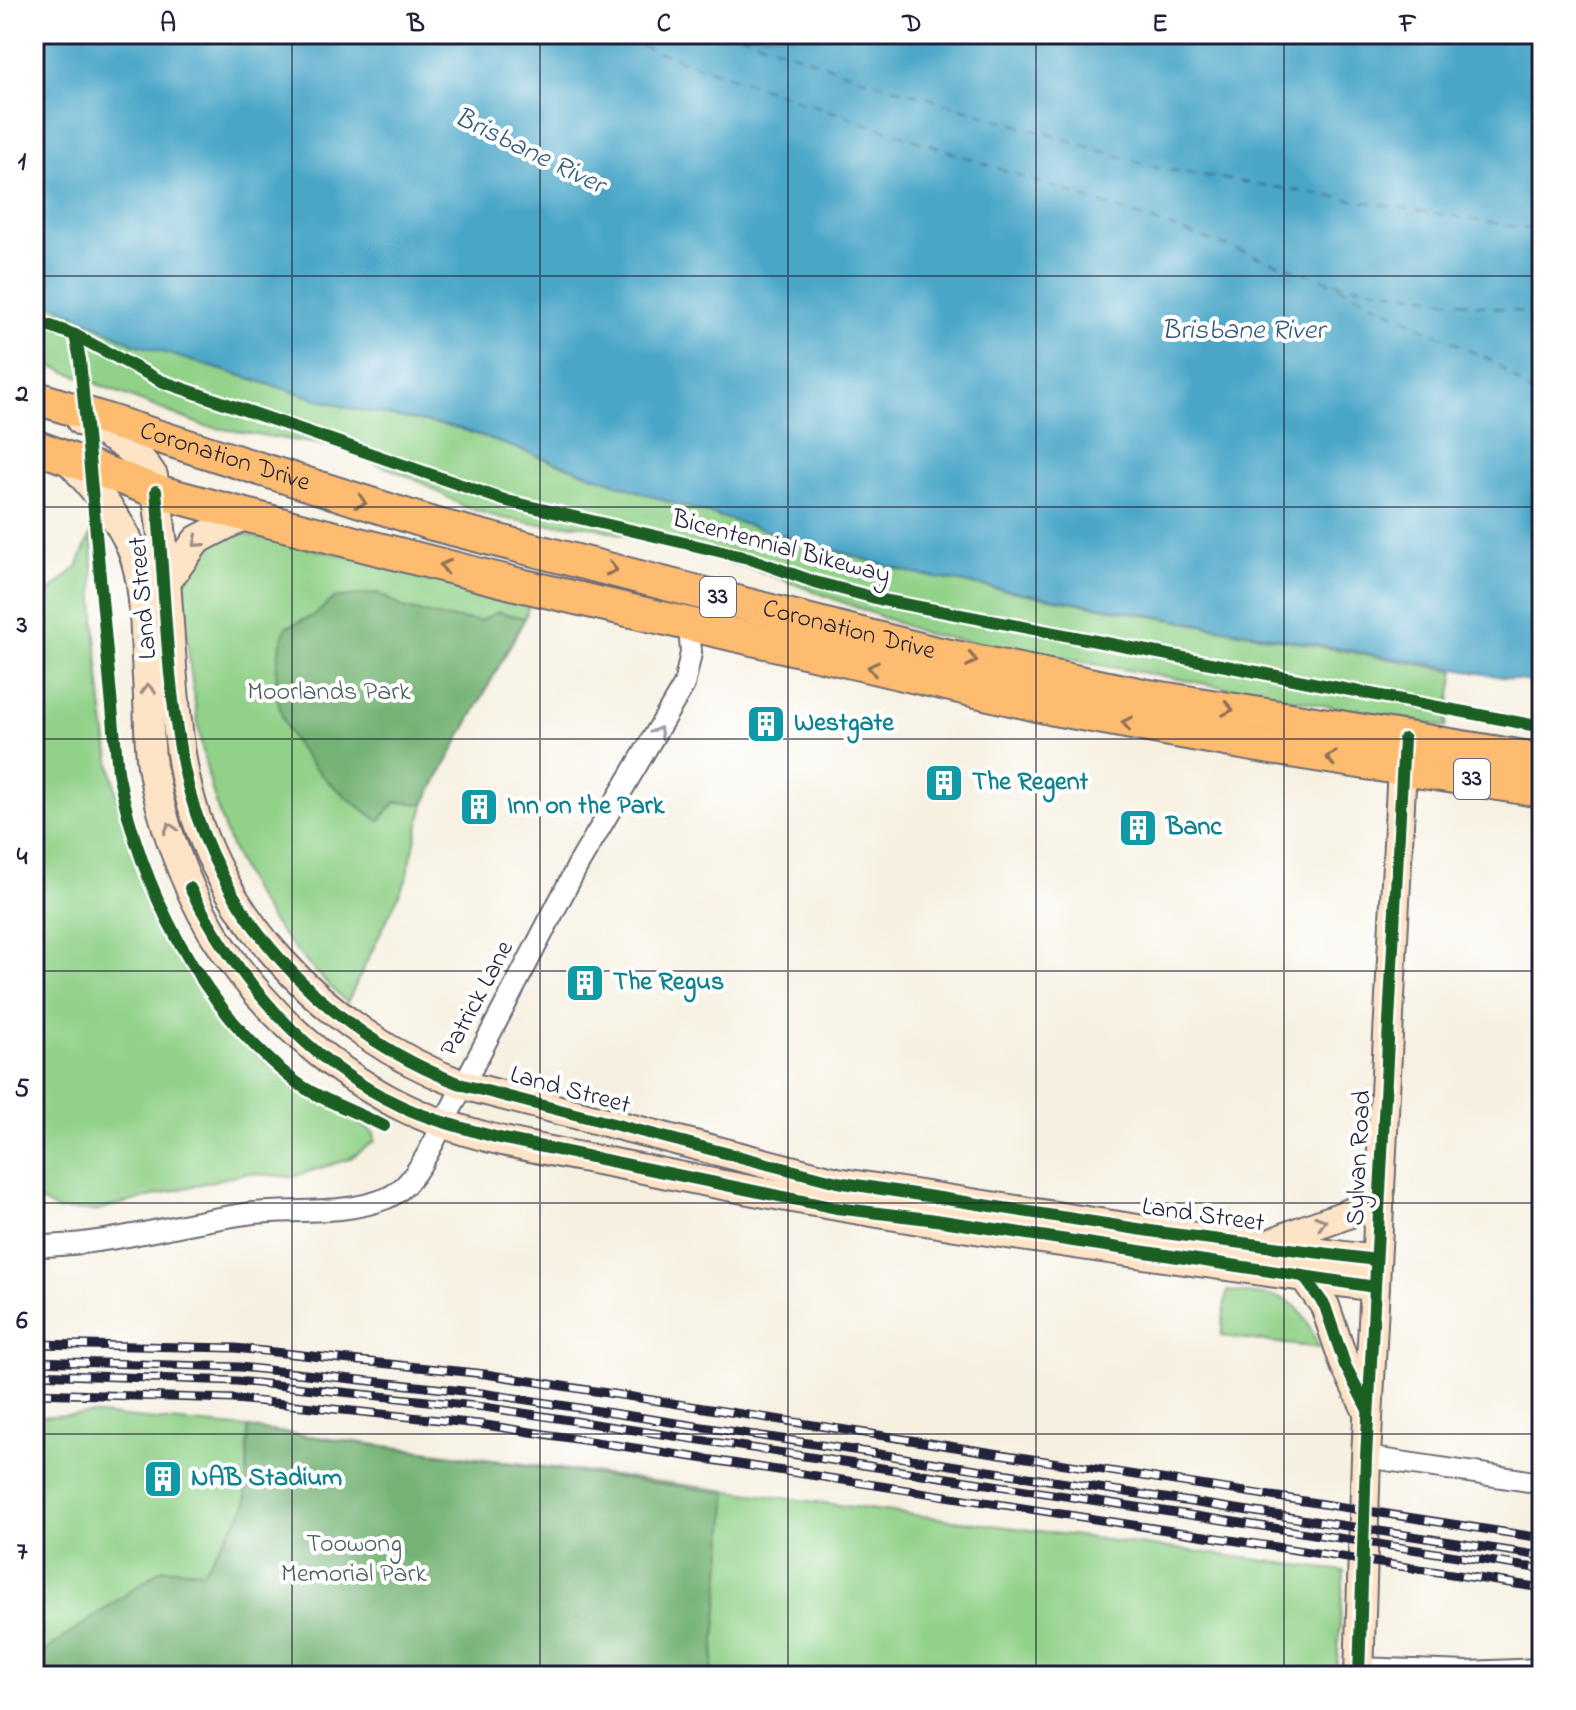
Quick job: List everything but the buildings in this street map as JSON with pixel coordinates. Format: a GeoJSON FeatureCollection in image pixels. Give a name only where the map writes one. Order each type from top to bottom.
{"type":"FeatureCollection","features":[{"type":"Feature","properties":{"kind":"highway","name":"Coronation Drive"},"geometry":{"type":"LineString","coordinates":[[40,399],[433,524],[919,649],[1143,695],[1403,754],[1542,791]]}},
{"type":"Feature","properties":{"kind":"highway","name":"Coronation Drive"},"geometry":{"type":"LineString","coordinates":[[34,446],[156,491],[245,515],[689,624],[1054,709],[1403,754],[1542,760]]}},
{"type":"Feature","properties":{"kind":"main road","name":"Land Street"},"geometry":{"type":"LineString","coordinates":[[40,399],[106,434],[144,460],[153,476],[183,764],[212,851],[248,918],[293,976],[341,1019],[411,1063],[463,1085],[837,1182],[1264,1247],[1376,1274]]}},
{"type":"Feature","properties":{"kind":"main road","name":"Land Street"},"geometry":{"type":"LineString","coordinates":[[70,461],[119,524],[135,560],[142,599],[153,767],[184,875],[212,930],[258,994],[323,1056],[399,1105],[495,1137],[836,1208],[929,1219],[1305,1278],[1376,1274]]}},
{"type":"Feature","properties":{"kind":"main road"},"geometry":{"type":"LineString","coordinates":[[164,585],[197,540],[245,515]]}},
{"type":"Feature","properties":{"kind":"main road","name":"Sylvan Road"},"geometry":{"type":"LineString","coordinates":[[1359,1673],[1368,1412],[1403,754]]}},
{"type":"Feature","properties":{"kind":"main road"},"geometry":{"type":"LineString","coordinates":[[1264,1247],[1297,1230],[1359,1211],[1380,1199]]}},
{"type":"Feature","properties":{"kind":"main road"},"geometry":{"type":"LineString","coordinates":[[1305,1278],[1325,1306],[1345,1365],[1368,1412]]}},
{"type":"Feature","properties":{"kind":"street","name":"Patrick Lane"},"geometry":{"type":"LineString","coordinates":[[34,1246],[91,1244],[251,1214],[343,1208],[391,1196],[410,1180],[578,865],[684,685],[691,653],[689,624]]}},
{"type":"Feature","properties":{"kind":"street"},"geometry":{"type":"LineString","coordinates":[[1366,1457],[1542,1483]]}},
{"type":"Feature","properties":{"kind":"street"},"geometry":{"type":"LineString","coordinates":[[1359,1673],[1542,1671]]}},
{"type":"Feature","properties":{"kind":"green space"},"geometry":{"type":"Polygon","coordinates":[[[34,301],[56,305],[132,343],[348,408],[458,428],[666,501],[915,574],[1455,671],[1446,727],[927,634],[749,567],[585,525],[537,524],[497,517],[463,506],[415,479],[336,447],[204,426],[34,359],[34,301]]]}},
{"type":"Feature","properties":{"kind":"green space"},"geometry":{"type":"Polygon","coordinates":[[[92,531],[99,677],[108,748],[122,818],[144,886],[174,949],[215,1009],[267,1063],[374,1133],[375,1141],[349,1159],[292,1177],[245,1173],[93,1211],[57,1210],[35,1198],[34,1193],[34,622],[42,598],[77,567],[92,531]]]}},
{"type":"Feature","properties":{"kind":"green space","name":"Moorlands Park"},"geometry":{"type":"Polygon","coordinates":[[[233,532],[465,581],[530,601],[525,618],[424,804],[406,880],[347,1003],[284,937],[262,907],[238,863],[208,773],[192,679],[183,605],[184,583],[190,564],[199,553],[209,544],[233,532]]]}},
{"type":"Feature","properties":{"kind":"green space"},"geometry":{"type":"Polygon","coordinates":[[[377,593],[406,609],[442,617],[480,621],[498,612],[525,618],[424,804],[396,802],[379,821],[330,783],[310,763],[282,716],[277,690],[278,660],[286,627],[315,615],[334,598],[377,593]]]}},
{"type":"Feature","properties":{"kind":"green space"},"geometry":{"type":"Polygon","coordinates":[[[1227,1291],[1286,1300],[1303,1315],[1319,1348],[1221,1336],[1227,1291]]]}},
{"type":"Feature","properties":{"kind":"green space","name":"Toowong Memorial Park"},"geometry":{"type":"Polygon","coordinates":[[[89,1414],[248,1428],[1344,1571],[1336,1676],[34,1676],[34,1417],[89,1414]]]}},
{"type":"Feature","properties":{"kind":"green space","name":"Toowong Memorial Park"},"geometry":{"type":"Polygon","coordinates":[[[248,1428],[728,1493],[712,1676],[34,1676],[34,1659],[163,1568],[203,1571],[246,1506],[248,1428]]]}},
{"type":"Feature","properties":{"kind":"water","name":"Brisbane River"},"geometry":{"type":"Polygon","coordinates":[[[34,34],[1542,34],[1542,684],[915,574],[666,501],[458,428],[348,408],[132,343],[56,305],[34,301],[34,34]]]}},
{"type":"Feature","properties":{"kind":"ferry route"},"geometry":{"type":"LineString","coordinates":[[606,34],[1328,281],[1496,363],[1542,403]]}},
{"type":"Feature","properties":{"kind":"ferry route"},"geometry":{"type":"LineString","coordinates":[[739,34],[865,79],[1158,168],[1542,231]]}},
{"type":"Feature","properties":{"kind":"ferry route"},"geometry":{"type":"LineString","coordinates":[[1334,282],[1542,315]]}},
{"type":"Feature","properties":{"kind":"railway"},"geometry":{"type":"LineString","coordinates":[[34,1344],[235,1348],[485,1374],[1542,1538]]}},
{"type":"Feature","properties":{"kind":"railway"},"geometry":{"type":"LineString","coordinates":[[34,1361],[240,1367],[482,1393],[1542,1556]]}},
{"type":"Feature","properties":{"kind":"railway"},"geometry":{"type":"LineString","coordinates":[[34,1374],[237,1381],[484,1407],[1542,1569]]}},
{"type":"Feature","properties":{"kind":"railway"},"geometry":{"type":"LineString","coordinates":[[34,1393],[235,1399],[479,1424],[1542,1588]]}},
{"type":"Feature","properties":{"kind":"cycle path","name":"Bicentennial Bikeway"},"geometry":{"type":"LineString","coordinates":[[34,320],[75,335],[161,381],[507,501],[748,558],[815,582],[883,600],[1542,727]]}},
{"type":"Feature","properties":{"kind":"cycle path"},"geometry":{"type":"LineString","coordinates":[[75,335],[80,360],[118,772],[141,858],[178,941],[229,1016],[292,1079],[324,1099],[384,1126]]}},
{"type":"Feature","properties":{"kind":"cycle path"},"geometry":{"type":"LineString","coordinates":[[156,491],[172,696],[183,764],[198,819],[220,870],[248,917],[281,960],[320,999],[364,1033],[412,1062],[463,1085],[837,1182],[1157,1232],[1376,1260]]}},
{"type":"Feature","properties":{"kind":"cycle path"},"geometry":{"type":"LineString","coordinates":[[1359,1676],[1366,1457],[1404,739]]}},
{"type":"Feature","properties":{"kind":"cycle path"},"geometry":{"type":"LineString","coordinates":[[190,888],[229,954],[252,985],[305,1041],[334,1066],[367,1088],[435,1120],[495,1137],[836,1208],[929,1219],[1375,1287]]}},
{"type":"Feature","properties":{"kind":"cycle path"},"geometry":{"type":"LineString","coordinates":[[1305,1278],[1325,1306],[1345,1365],[1368,1410]]}},
{"type":"Feature","properties":{"kind":"place","name":"Westgate"},"geometry":{"type":"Point","coordinates":[766,724]}},
{"type":"Feature","properties":{"kind":"place","name":"The Regent"},"geometry":{"type":"Point","coordinates":[944,783]}},
{"type":"Feature","properties":{"kind":"place","name":"Inn on the Park"},"geometry":{"type":"Point","coordinates":[479,807]}},
{"type":"Feature","properties":{"kind":"place","name":"Banc"},"geometry":{"type":"Point","coordinates":[1138,828]}},
{"type":"Feature","properties":{"kind":"place","name":"The Regus"},"geometry":{"type":"Point","coordinates":[585,983]}},
{"type":"Feature","properties":{"kind":"place","name":"NAB Stadium"},"geometry":{"type":"Point","coordinates":[163,1479]}}]}
